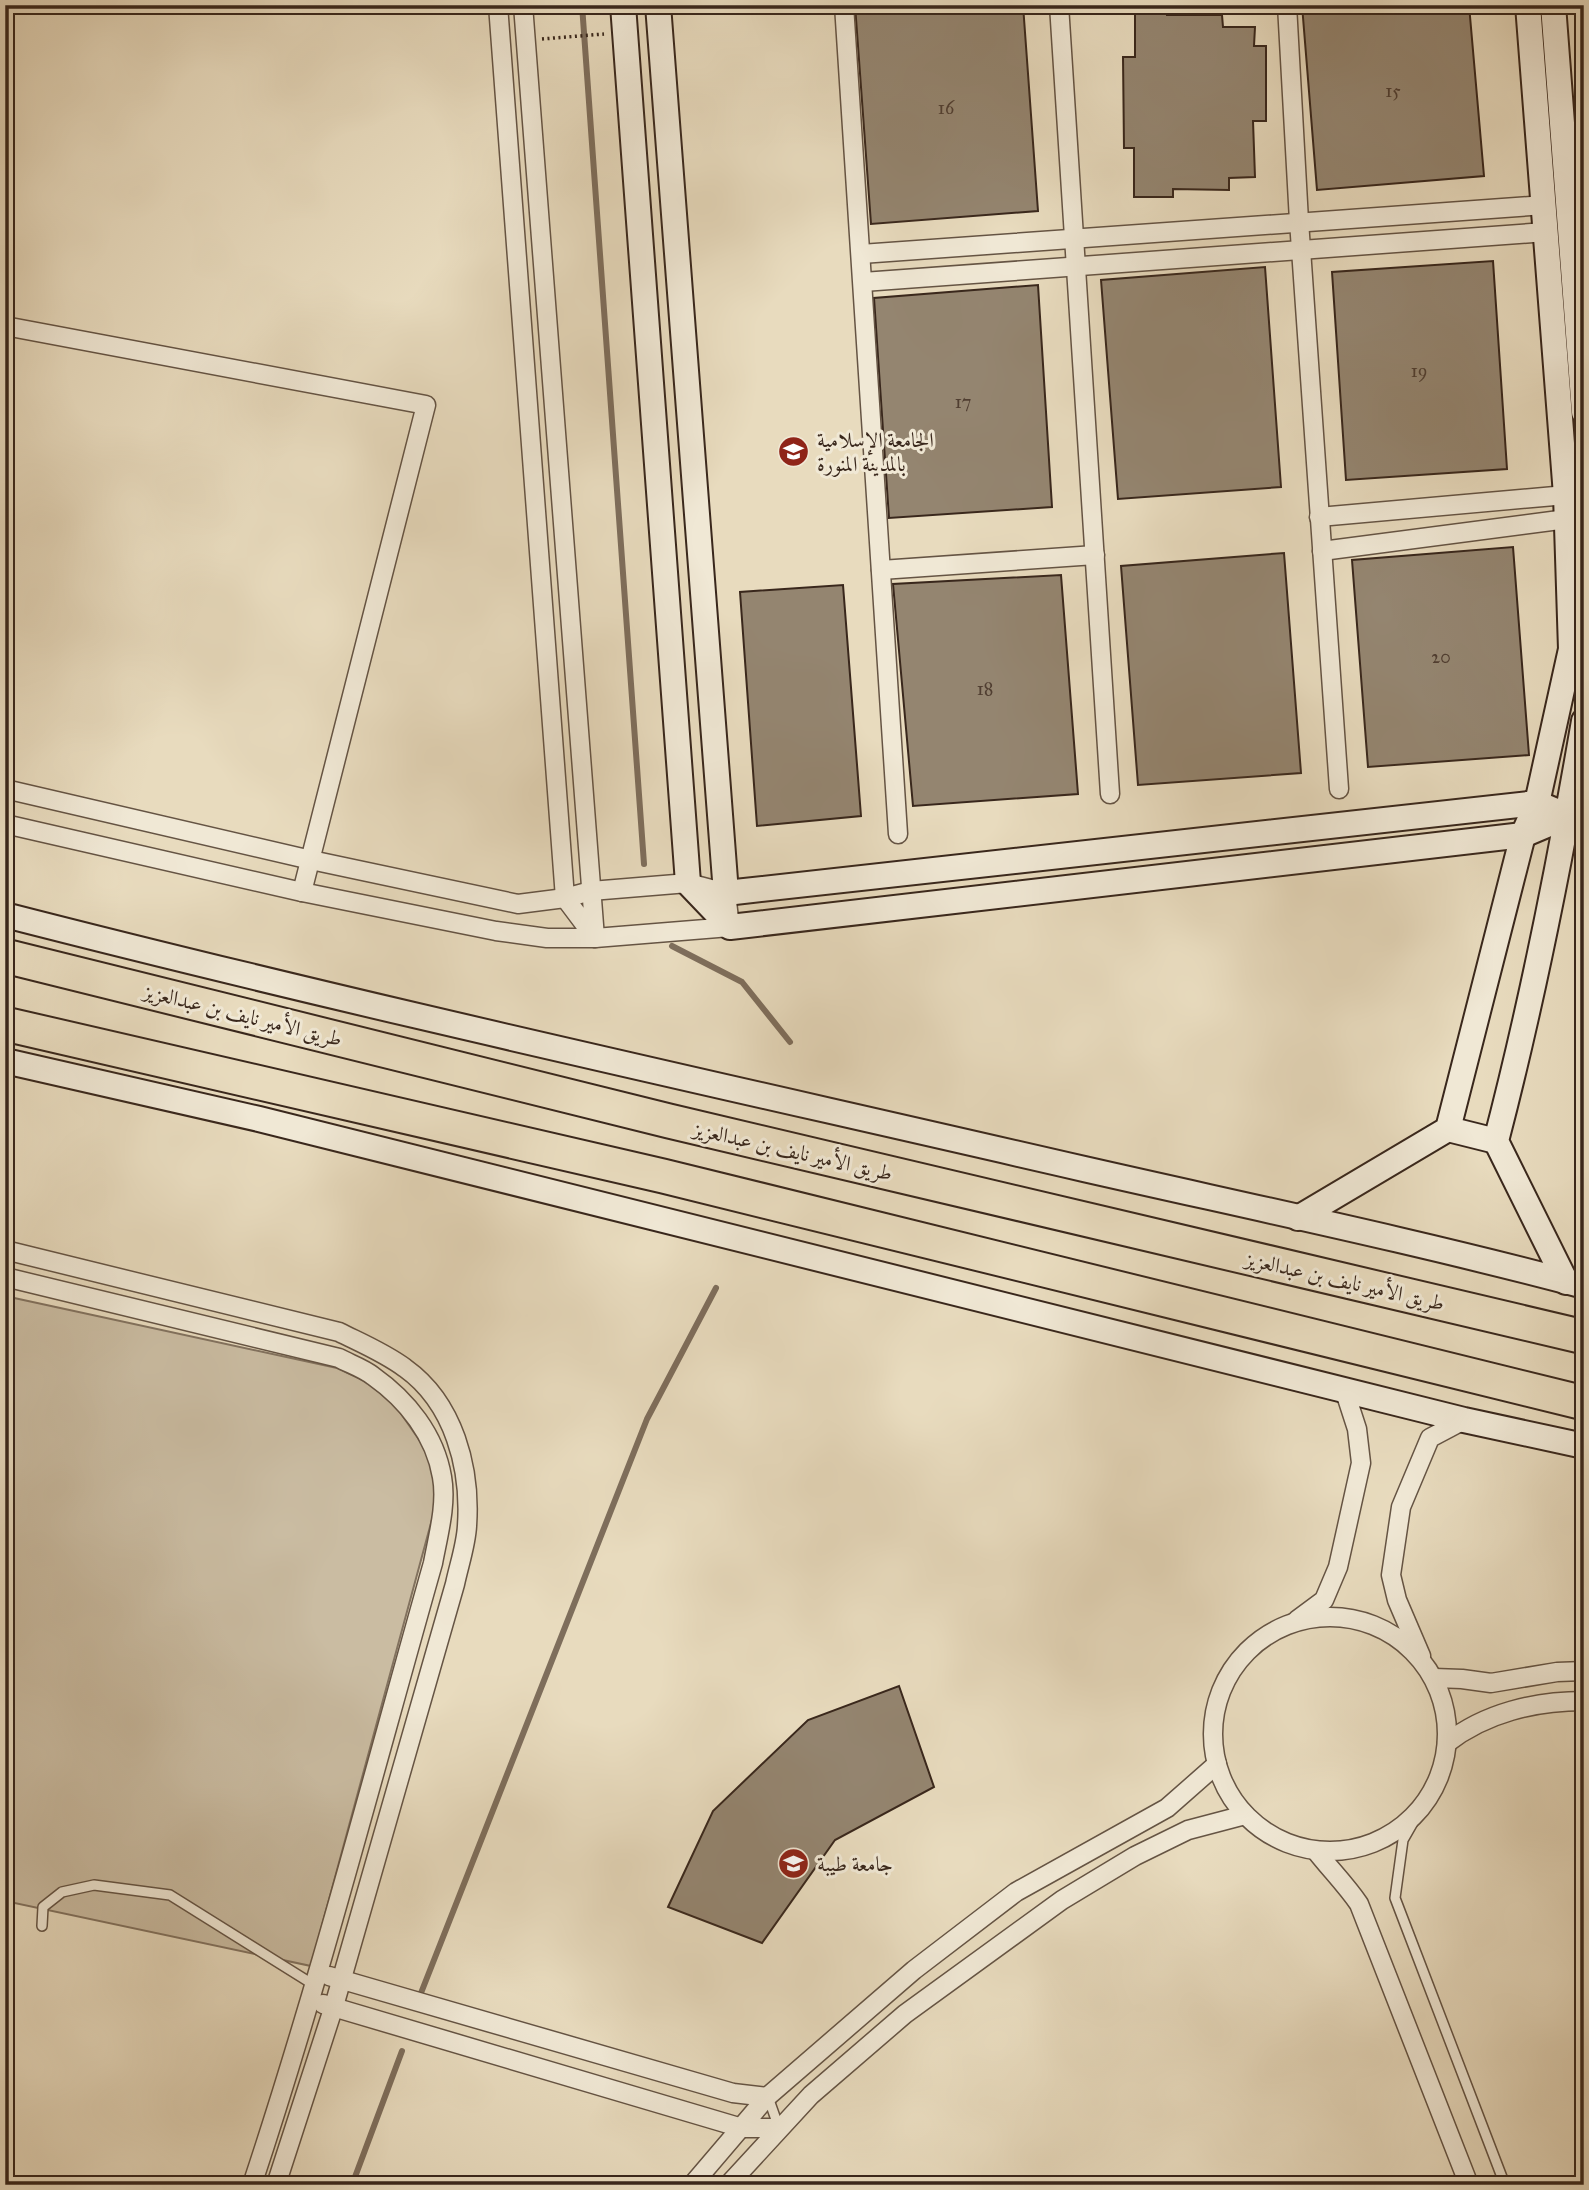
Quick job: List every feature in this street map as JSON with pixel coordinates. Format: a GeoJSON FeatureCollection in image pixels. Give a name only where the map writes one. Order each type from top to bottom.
{"type":"FeatureCollection","features":[{"type":"Feature","properties":{"kind":"highway","name":"طريق الأمير نايف بن عبدالعزيز"},"geometry":{"type":"LineString","coordinates":[[5,956],[669,1121],[1584,1337]]}},
{"type":"Feature","properties":{"kind":"highway"},"geometry":{"type":"LineString","coordinates":[[5,1024],[663,1176],[1584,1403]]}},
{"type":"Feature","properties":{"kind":"main road"},"geometry":{"type":"LineString","coordinates":[[623,5],[688,883],[730,927],[1523,835],[1568,816]]}},
{"type":"Feature","properties":{"kind":"main road"},"geometry":{"type":"LineString","coordinates":[[658,5],[726,893],[1536,803],[1568,816]]}},
{"type":"Feature","properties":{"kind":"main road"},"geometry":{"type":"LineString","coordinates":[[1448,1129],[1523,835],[1536,803],[1571,649],[1566,507],[1528,5]]}},
{"type":"Feature","properties":{"kind":"main road"},"geometry":{"type":"LineString","coordinates":[[1553,5],[1584,412]]}},
{"type":"Feature","properties":{"kind":"main road"},"geometry":{"type":"LineString","coordinates":[[1575,1284],[1496,1141],[1512,1080],[1568,816],[1584,721]]}},
{"type":"Feature","properties":{"kind":"main road"},"geometry":{"type":"LineString","coordinates":[[5,915],[112,943],[1575,1284]]}},
{"type":"Feature","properties":{"kind":"main road"},"geometry":{"type":"LineString","coordinates":[[5,931],[112,943]]}},
{"type":"Feature","properties":{"kind":"main road"},"geometry":{"type":"LineString","coordinates":[[5,1062],[286,1126],[1464,1420],[1584,1446]]}},
{"type":"Feature","properties":{"kind":"main road"},"geometry":{"type":"LineString","coordinates":[[1298,1218],[1448,1129],[1496,1141]]}},
{"type":"Feature","properties":{"kind":"street"},"geometry":{"type":"LineString","coordinates":[[498,5],[565,898],[595,938]]}},
{"type":"Feature","properties":{"kind":"street"},"geometry":{"type":"LineString","coordinates":[[523,5],[595,938]]}},
{"type":"Feature","properties":{"kind":"street"},"geometry":{"type":"LineString","coordinates":[[844,5],[898,834]]}},
{"type":"Feature","properties":{"kind":"street"},"geometry":{"type":"LineString","coordinates":[[1059,5],[1110,794]]}},
{"type":"Feature","properties":{"kind":"street"},"geometry":{"type":"LineString","coordinates":[[1287,5],[1299,221],[1339,789]]}},
{"type":"Feature","properties":{"kind":"street"},"geometry":{"type":"LineString","coordinates":[[861,254],[1545,205]]}},
{"type":"Feature","properties":{"kind":"street"},"geometry":{"type":"LineString","coordinates":[[863,282],[1546,232]]}},
{"type":"Feature","properties":{"kind":"street"},"geometry":{"type":"LineString","coordinates":[[5,326],[426,405],[302,892]]}},
{"type":"Feature","properties":{"kind":"street"},"geometry":{"type":"LineString","coordinates":[[1319,517],[1566,507]]}},
{"type":"Feature","properties":{"kind":"street"},"geometry":{"type":"LineString","coordinates":[[1322,551],[1566,507]]}},
{"type":"Feature","properties":{"kind":"street"},"geometry":{"type":"LineString","coordinates":[[881,570],[1095,555]]}},
{"type":"Feature","properties":{"kind":"street"},"geometry":{"type":"LineString","coordinates":[[5,789],[311,860],[518,904],[565,898],[591,891],[688,883],[726,893],[730,927],[595,938],[547,938],[496,931],[302,892],[5,824]]}},
{"type":"Feature","properties":{"kind":"street"},"geometry":{"type":"LineString","coordinates":[[5,1250],[339,1332],[407,1368],[440,1404],[455,1435],[467,1478],[467,1528],[455,1584],[334,2006],[276,2185]]}},
{"type":"Feature","properties":{"kind":"street"},"geometry":{"type":"LineString","coordinates":[[5,1277],[339,1359],[371,1374],[402,1400],[428,1434],[443,1478],[442,1513],[433,1563],[314,1986],[252,2185]]}},
{"type":"Feature","properties":{"kind":"street"},"geometry":{"type":"LineString","coordinates":[[1344,1389],[1357,1429],[1361,1463],[1338,1567],[1324,1600],[1294,1622],[1260,1639],[1236,1664],[1219,1695],[1213,1729],[1217,1764],[1228,1791],[1245,1815],[1278,1839],[1317,1851],[1357,1848],[1394,1832],[1423,1805],[1440,1776],[1447,1743],[1445,1710],[1397,1600],[1391,1574],[1401,1507],[1430,1438],[1464,1420]]}},
{"type":"Feature","properties":{"kind":"street"},"geometry":{"type":"LineString","coordinates":[[1294,1622],[1327,1616],[1364,1621],[1397,1637],[1423,1663]]}},
{"type":"Feature","properties":{"kind":"street"},"geometry":{"type":"LineString","coordinates":[[1433,1678],[1491,1683],[1557,1672],[1584,1671]]}},
{"type":"Feature","properties":{"kind":"street"},"geometry":{"type":"LineString","coordinates":[[1447,1743],[1466,1728],[1499,1714],[1537,1705],[1584,1701]]}},
{"type":"Feature","properties":{"kind":"street"},"geometry":{"type":"LineString","coordinates":[[692,2185],[767,2097],[914,1970],[1016,1892],[1167,1808],[1217,1764]]}},
{"type":"Feature","properties":{"kind":"street"},"geometry":{"type":"LineString","coordinates":[[728,2185],[811,2095],[905,2014],[1062,1900],[1135,1856],[1188,1830],[1245,1815]]}},
{"type":"Feature","properties":{"kind":"street"},"geometry":{"type":"LineString","coordinates":[[1317,1851],[1359,1904],[1469,2185]]}},
{"type":"Feature","properties":{"kind":"street"},"geometry":{"type":"LineString","coordinates":[[314,1986],[340,1979],[733,2093],[767,2097]]}},
{"type":"Feature","properties":{"kind":"street"},"geometry":{"type":"LineString","coordinates":[[314,1986],[334,2006],[742,2127],[779,2128]]}},
{"type":"Feature","properties":{"kind":"lane"},"geometry":{"type":"LineString","coordinates":[[1423,1805],[1403,1840],[1395,1898],[1505,2185]]}},
{"type":"Feature","properties":{"kind":"lane"},"geometry":{"type":"LineString","coordinates":[[42,1926],[43,1907],[62,1892],[94,1885],[170,1895],[314,1986]]}},
{"type":"Feature","properties":{"kind":"lane"},"geometry":{"type":"LineString","coordinates":[[767,2097],[779,2128]]}},
{"type":"Feature","properties":{"kind":"path"},"geometry":{"type":"LineString","coordinates":[[561,38],[612,33]]}},
{"type":"Feature","properties":{"kind":"shaded area"},"geometry":{"type":"Polygon","coordinates":[[[5,1296],[337,1368],[367,1382],[395,1405],[422,1444],[435,1474],[434,1512],[311,1966],[5,1901],[5,1296]]]}},
{"type":"Feature","properties":{"kind":"building"},"geometry":{"type":"Polygon","coordinates":[[[855,5],[1023,5],[1038,211],[871,224],[855,5]]]}},
{"type":"Feature","properties":{"kind":"building"},"geometry":{"type":"Polygon","coordinates":[[[1135,5],[1167,5],[1167,15],[1222,15],[1223,27],[1255,27],[1254,46],[1266,46],[1266,121],[1253,121],[1255,177],[1229,178],[1229,190],[1173,189],[1173,197],[1134,197],[1134,148],[1124,148],[1123,57],[1135,57],[1135,5]]]}},
{"type":"Feature","properties":{"kind":"building"},"geometry":{"type":"Polygon","coordinates":[[[1302,5],[1469,5],[1484,176],[1317,190],[1302,5]]]}},
{"type":"Feature","properties":{"kind":"building"},"geometry":{"type":"Polygon","coordinates":[[[1493,261],[1507,469],[1346,480],[1332,272],[1493,261]]]}},
{"type":"Feature","properties":{"kind":"building"},"geometry":{"type":"Polygon","coordinates":[[[1265,267],[1281,487],[1118,499],[1101,280],[1265,267]]]}},
{"type":"Feature","properties":{"kind":"building"},"geometry":{"type":"Polygon","coordinates":[[[1038,285],[1052,507],[889,518],[874,298],[1038,285]]]}},
{"type":"Feature","properties":{"kind":"building"},"geometry":{"type":"Polygon","coordinates":[[[1513,547],[1529,755],[1368,767],[1352,560],[1513,547]]]}},
{"type":"Feature","properties":{"kind":"building"},"geometry":{"type":"Polygon","coordinates":[[[1284,553],[1301,773],[1138,785],[1121,566],[1284,553]]]}},
{"type":"Feature","properties":{"kind":"building"},"geometry":{"type":"Polygon","coordinates":[[[1061,575],[1078,794],[913,806],[893,584],[1061,575]]]}},
{"type":"Feature","properties":{"kind":"building"},"geometry":{"type":"Polygon","coordinates":[[[843,585],[861,816],[757,826],[740,592],[843,585]]]}},
{"type":"Feature","properties":{"kind":"building"},"geometry":{"type":"Polygon","coordinates":[[[899,1686],[934,1787],[835,1840],[762,1943],[668,1907],[713,1811],[808,1720],[899,1686]]]}},
{"type":"Feature","properties":{"kind":"waterway"},"geometry":{"type":"LineString","coordinates":[[582,5],[644,864]]}},
{"type":"Feature","properties":{"kind":"waterway"},"geometry":{"type":"LineString","coordinates":[[672,946],[742,982],[790,1042]]}},
{"type":"Feature","properties":{"kind":"waterway"},"geometry":{"type":"LineString","coordinates":[[421,1993],[647,1419],[716,1288]]}},
{"type":"Feature","properties":{"kind":"waterway"},"geometry":{"type":"LineString","coordinates":[[352,2185],[402,2051]]}},
{"type":"Feature","properties":{"kind":"place","name":"الجامعة الإسلامية بالمدينة المنورة"},"geometry":{"type":"Point","coordinates":[794,452]}},
{"type":"Feature","properties":{"kind":"place","name":"جامعة طيبة"},"geometry":{"type":"Point","coordinates":[794,1864]}}]}
